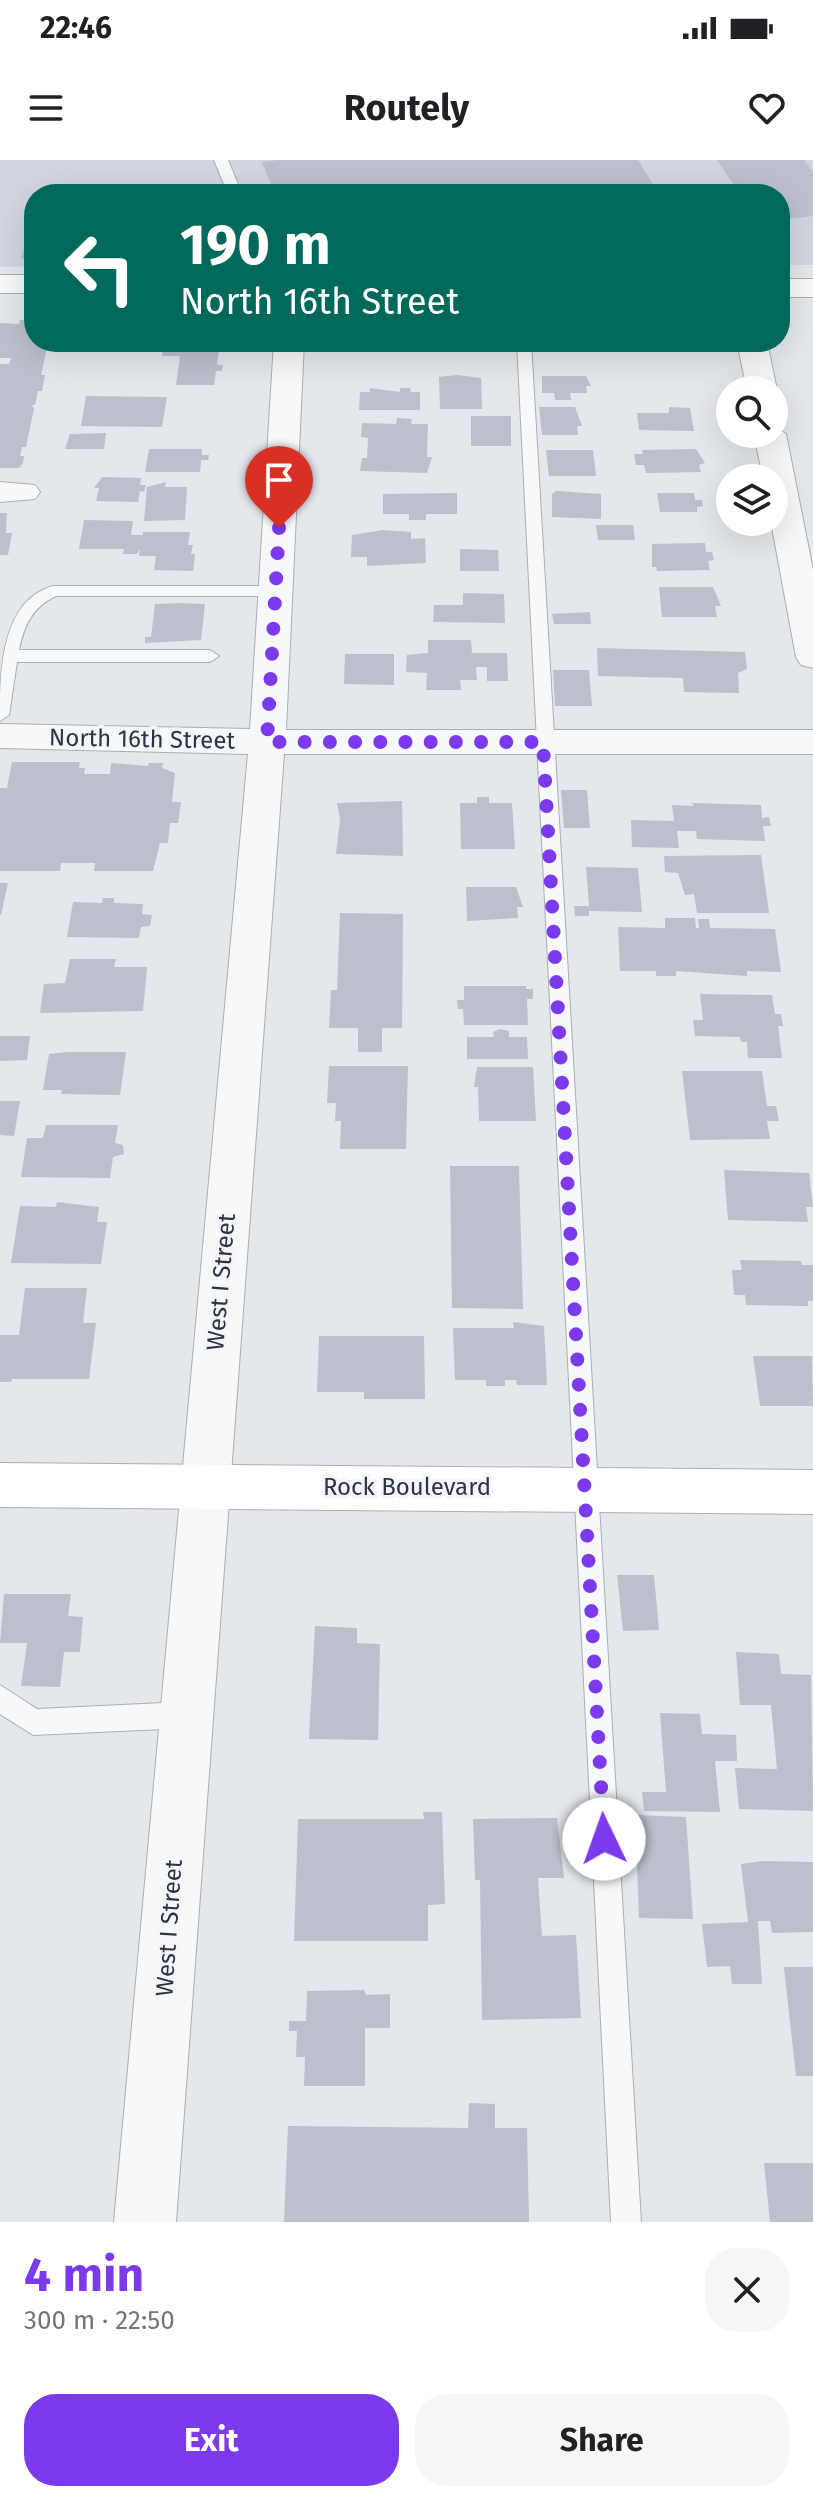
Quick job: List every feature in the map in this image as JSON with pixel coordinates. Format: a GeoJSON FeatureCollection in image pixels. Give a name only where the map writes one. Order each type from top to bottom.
{"type":"FeatureCollection","features":[{"type":"Feature","properties":{"kind":"main road","name":"Rock Boulevard"},"geometry":{"type":"LineString","coordinates":[[0,1485],[813,1492]]}},
{"type":"Feature","properties":{"kind":"street"},"geometry":{"type":"LineString","coordinates":[[0,284],[24,284]]}},
{"type":"Feature","properties":{"kind":"street"},"geometry":{"type":"LineString","coordinates":[[790,288],[813,288]]}},
{"type":"Feature","properties":{"kind":"street","name":"West I Street"},"geometry":{"type":"LineString","coordinates":[[145,2222],[203,1487],[267,742],[288,352]]}},
{"type":"Feature","properties":{"kind":"street"},"geometry":{"type":"LineString","coordinates":[[754,352],[759,376]]}},
{"type":"Feature","properties":{"kind":"street"},"geometry":{"type":"LineString","coordinates":[[773,448],[813,657]]}},
{"type":"Feature","properties":{"kind":"street","name":"North 16th Street"},"geometry":{"type":"LineString","coordinates":[[0,736],[267,742],[813,742]]}},
{"type":"Feature","properties":{"kind":"lane"},"geometry":{"type":"LineString","coordinates":[[221,160],[231,184]]}},
{"type":"Feature","properties":{"kind":"lane"},"geometry":{"type":"LineString","coordinates":[[524,352],[543,742],[626,2222]]}},
{"type":"Feature","properties":{"kind":"lane"},"geometry":{"type":"LineString","coordinates":[[0,715],[19,618],[38,594],[53,591],[275,591]]}},
{"type":"Feature","properties":{"kind":"lane"},"geometry":{"type":"LineString","coordinates":[[12,656],[210,656]]}},
{"type":"Feature","properties":{"kind":"lane"},"geometry":{"type":"LineString","coordinates":[[0,1698],[33,1722],[185,1715]]}},
{"type":"Feature","properties":{"kind":"shaded area"},"geometry":{"type":"Polygon","coordinates":[[[0,160],[813,160],[813,265],[790,265],[790,184],[24,184],[24,266],[0,267],[0,160]]]}},
{"type":"Feature","properties":{"kind":"building"},"geometry":{"type":"Polygon","coordinates":[[[638,160],[653,184],[271,184],[262,162],[638,160]]]}},
{"type":"Feature","properties":{"kind":"building"},"geometry":{"type":"Polygon","coordinates":[[[717,160],[804,160],[813,172],[813,216],[790,219],[790,184],[733,184],[717,160]]]}},
{"type":"Feature","properties":{"kind":"building"},"geometry":{"type":"Polygon","coordinates":[[[20,320],[24,320],[24,352],[46,352],[41,375],[45,375],[42,391],[38,391],[35,405],[32,405],[34,409],[26,447],[22,447],[20,456],[24,456],[23,463],[19,468],[0,468],[0,364],[9,364],[11,358],[0,358],[0,323],[19,324],[20,320]]]}},
{"type":"Feature","properties":{"kind":"building"},"geometry":{"type":"Polygon","coordinates":[[[162,352],[219,352],[217,365],[223,365],[222,371],[216,371],[214,385],[176,385],[180,356],[162,356],[162,352]]]}},
{"type":"Feature","properties":{"kind":"building"},"geometry":{"type":"Polygon","coordinates":[[[457,375],[481,378],[482,409],[440,409],[439,377],[457,375]]]}},
{"type":"Feature","properties":{"kind":"building"},"geometry":{"type":"Polygon","coordinates":[[[542,376],[586,376],[591,386],[586,386],[587,393],[570,393],[571,400],[555,400],[554,393],[542,393],[542,376]]]}},
{"type":"Feature","properties":{"kind":"building"},"geometry":{"type":"Polygon","coordinates":[[[370,388],[400,392],[400,388],[410,388],[411,392],[420,392],[420,410],[359,410],[360,392],[370,392],[370,388]]]}},
{"type":"Feature","properties":{"kind":"building"},"geometry":{"type":"Polygon","coordinates":[[[86,396],[167,397],[162,427],[81,426],[86,396]]]}},
{"type":"Feature","properties":{"kind":"building"},"geometry":{"type":"Polygon","coordinates":[[[539,407],[575,407],[582,426],[577,426],[578,435],[542,435],[539,407]]]}},
{"type":"Feature","properties":{"kind":"building"},"geometry":{"type":"Polygon","coordinates":[[[669,407],[690,408],[694,431],[639,430],[637,413],[669,413],[669,407]]]}},
{"type":"Feature","properties":{"kind":"building"},"geometry":{"type":"Polygon","coordinates":[[[471,416],[511,416],[511,446],[471,446],[471,416]]]}},
{"type":"Feature","properties":{"kind":"building"},"geometry":{"type":"Polygon","coordinates":[[[397,418],[412,419],[411,424],[428,424],[427,457],[432,457],[427,473],[360,471],[362,458],[367,458],[368,438],[361,437],[362,423],[396,424],[397,418]]]}},
{"type":"Feature","properties":{"kind":"building"},"geometry":{"type":"Polygon","coordinates":[[[106,433],[104,449],[65,449],[70,434],[106,433]]]}},
{"type":"Feature","properties":{"kind":"building"},"geometry":{"type":"Polygon","coordinates":[[[149,449],[202,449],[202,455],[209,455],[208,460],[201,460],[200,472],[145,472],[149,449]]]}},
{"type":"Feature","properties":{"kind":"building"},"geometry":{"type":"Polygon","coordinates":[[[696,449],[705,463],[699,465],[701,472],[646,473],[644,465],[636,465],[634,454],[643,454],[642,450],[696,449]]]}},
{"type":"Feature","properties":{"kind":"building"},"geometry":{"type":"Polygon","coordinates":[[[546,450],[593,450],[596,476],[549,476],[546,450]]]}},
{"type":"Feature","properties":{"kind":"building"},"geometry":{"type":"Polygon","coordinates":[[[102,477],[141,478],[140,485],[146,485],[144,492],[140,491],[138,502],[96,501],[99,488],[94,488],[102,477]]]}},
{"type":"Feature","properties":{"kind":"building"},"geometry":{"type":"Polygon","coordinates":[[[166,482],[165,487],[187,487],[185,520],[144,521],[147,487],[166,482]]]}},
{"type":"Feature","properties":{"kind":"building"},"geometry":{"type":"Polygon","coordinates":[[[556,491],[601,494],[601,519],[552,517],[552,494],[556,491]]]}},
{"type":"Feature","properties":{"kind":"building"},"geometry":{"type":"Polygon","coordinates":[[[457,493],[457,514],[426,514],[426,520],[409,520],[409,514],[383,514],[383,494],[457,493]]]}},
{"type":"Feature","properties":{"kind":"building"},"geometry":{"type":"Polygon","coordinates":[[[657,493],[694,493],[695,500],[702,500],[703,506],[697,507],[697,512],[660,512],[657,493]]]}},
{"type":"Feature","properties":{"kind":"building"},"geometry":{"type":"Polygon","coordinates":[[[0,513],[7,513],[6,533],[12,533],[8,555],[0,555],[0,513]]]}},
{"type":"Feature","properties":{"kind":"building"},"geometry":{"type":"Polygon","coordinates":[[[84,520],[133,521],[131,535],[190,532],[188,545],[193,545],[191,554],[195,554],[193,571],[154,570],[156,556],[139,556],[140,549],[137,554],[123,554],[124,549],[79,549],[84,520]]]}},
{"type":"Feature","properties":{"kind":"building"},"geometry":{"type":"Polygon","coordinates":[[[596,525],[633,525],[635,540],[598,540],[596,525]]]}},
{"type":"Feature","properties":{"kind":"building"},"geometry":{"type":"Polygon","coordinates":[[[383,530],[411,532],[411,539],[425,538],[426,563],[367,566],[367,557],[351,557],[352,535],[383,530]]]}},
{"type":"Feature","properties":{"kind":"building"},"geometry":{"type":"Polygon","coordinates":[[[705,543],[706,552],[712,552],[714,560],[708,561],[710,570],[657,571],[656,567],[652,567],[652,544],[705,543]]]}},
{"type":"Feature","properties":{"kind":"building"},"geometry":{"type":"Polygon","coordinates":[[[460,549],[498,550],[499,571],[460,571],[460,549]]]}},
{"type":"Feature","properties":{"kind":"building"},"geometry":{"type":"Polygon","coordinates":[[[659,587],[713,587],[721,606],[715,606],[717,617],[662,617],[659,587]]]}},
{"type":"Feature","properties":{"kind":"building"},"geometry":{"type":"Polygon","coordinates":[[[463,593],[504,594],[505,623],[433,622],[434,605],[463,605],[463,593]]]}},
{"type":"Feature","properties":{"kind":"building"},"geometry":{"type":"Polygon","coordinates":[[[155,604],[205,604],[201,640],[145,643],[145,637],[151,637],[155,604]]]}},
{"type":"Feature","properties":{"kind":"building"},"geometry":{"type":"Polygon","coordinates":[[[590,612],[591,624],[554,624],[552,614],[590,612]]]}},
{"type":"Feature","properties":{"kind":"building"},"geometry":{"type":"Polygon","coordinates":[[[428,640],[471,640],[472,653],[507,653],[508,681],[487,681],[487,667],[476,667],[477,680],[460,680],[461,690],[426,690],[427,673],[406,672],[407,655],[428,653],[428,640]]]}},
{"type":"Feature","properties":{"kind":"building"},"geometry":{"type":"Polygon","coordinates":[[[597,648],[745,652],[747,669],[738,673],[739,693],[684,692],[683,678],[598,676],[597,648]]]}},
{"type":"Feature","properties":{"kind":"building"},"geometry":{"type":"Polygon","coordinates":[[[345,654],[394,654],[394,685],[344,684],[345,654]]]}},
{"type":"Feature","properties":{"kind":"building"},"geometry":{"type":"Polygon","coordinates":[[[553,670],[589,670],[592,706],[555,706],[553,670]]]}},
{"type":"Feature","properties":{"kind":"building"},"geometry":{"type":"Polygon","coordinates":[[[12,762],[80,762],[79,768],[85,768],[84,774],[110,774],[111,763],[148,766],[149,763],[163,763],[162,768],[175,773],[172,802],[181,802],[178,823],[170,823],[168,843],[160,843],[153,871],[94,871],[95,863],[61,863],[60,871],[0,871],[0,788],[7,788],[12,762]]]}},
{"type":"Feature","properties":{"kind":"building"},"geometry":{"type":"Polygon","coordinates":[[[561,790],[587,790],[590,828],[564,828],[561,790]]]}},
{"type":"Feature","properties":{"kind":"building"},"geometry":{"type":"Polygon","coordinates":[[[477,797],[489,797],[489,803],[512,803],[515,849],[461,849],[460,803],[477,803],[477,797]]]}},
{"type":"Feature","properties":{"kind":"building"},"geometry":{"type":"Polygon","coordinates":[[[402,801],[403,856],[336,854],[340,819],[337,803],[402,801]]]}},
{"type":"Feature","properties":{"kind":"building"},"geometry":{"type":"Polygon","coordinates":[[[692,803],[761,805],[762,818],[769,817],[771,826],[763,826],[765,841],[697,839],[696,831],[677,831],[679,848],[632,847],[631,820],[674,821],[672,805],[694,806],[692,803]]]}},
{"type":"Feature","properties":{"kind":"building"},"geometry":{"type":"Polygon","coordinates":[[[761,855],[769,913],[697,913],[694,894],[685,895],[678,873],[665,872],[664,856],[761,855]]]}},
{"type":"Feature","properties":{"kind":"building"},"geometry":{"type":"Polygon","coordinates":[[[586,867],[638,868],[642,912],[589,911],[589,916],[575,916],[574,906],[589,906],[586,867]]]}},
{"type":"Feature","properties":{"kind":"building"},"geometry":{"type":"Polygon","coordinates":[[[0,883],[8,883],[1,915],[0,915],[0,883]]]}},
{"type":"Feature","properties":{"kind":"building"},"geometry":{"type":"Polygon","coordinates":[[[466,887],[516,887],[523,907],[517,907],[518,918],[467,921],[466,887]]]}},
{"type":"Feature","properties":{"kind":"building"},"geometry":{"type":"Polygon","coordinates":[[[103,898],[114,898],[114,903],[143,904],[142,914],[152,915],[150,926],[141,927],[139,938],[67,937],[73,902],[102,903],[103,898]]]}},
{"type":"Feature","properties":{"kind":"building"},"geometry":{"type":"Polygon","coordinates":[[[340,913],[403,914],[402,1028],[382,1028],[382,1052],[358,1052],[358,1028],[329,1028],[331,990],[337,990],[340,913]]]}},
{"type":"Feature","properties":{"kind":"building"},"geometry":{"type":"Polygon","coordinates":[[[665,918],[695,918],[696,928],[699,928],[698,919],[709,919],[710,928],[775,929],[781,972],[747,971],[747,976],[676,971],[676,976],[656,976],[656,971],[620,971],[618,927],[665,928],[665,918]]]}},
{"type":"Feature","properties":{"kind":"building"},"geometry":{"type":"Polygon","coordinates":[[[70,959],[116,959],[114,967],[147,967],[143,1011],[40,1013],[44,984],[65,983],[70,959]]]}},
{"type":"Feature","properties":{"kind":"building"},"geometry":{"type":"Polygon","coordinates":[[[464,986],[526,986],[526,989],[533,989],[533,999],[527,999],[528,1025],[464,1025],[463,1009],[458,1009],[457,1000],[464,1000],[464,986]]]}},
{"type":"Feature","properties":{"kind":"building"},"geometry":{"type":"Polygon","coordinates":[[[700,994],[772,995],[775,1014],[781,1014],[783,1026],[778,1026],[782,1058],[748,1058],[747,1042],[741,1042],[740,1037],[695,1036],[693,1020],[703,1020],[700,994]]]}},
{"type":"Feature","properties":{"kind":"building"},"geometry":{"type":"Polygon","coordinates":[[[500,1029],[509,1031],[509,1037],[527,1037],[528,1059],[467,1059],[467,1037],[494,1037],[493,1032],[500,1029]]]}},
{"type":"Feature","properties":{"kind":"building"},"geometry":{"type":"Polygon","coordinates":[[[0,1036],[30,1036],[27,1060],[0,1061],[0,1036]]]}},
{"type":"Feature","properties":{"kind":"building"},"geometry":{"type":"Polygon","coordinates":[[[126,1052],[120,1095],[61,1094],[62,1090],[43,1090],[49,1054],[126,1052]]]}},
{"type":"Feature","properties":{"kind":"building"},"geometry":{"type":"Polygon","coordinates":[[[329,1066],[408,1066],[406,1149],[340,1149],[341,1121],[335,1121],[336,1103],[327,1103],[329,1066]]]}},
{"type":"Feature","properties":{"kind":"building"},"geometry":{"type":"Polygon","coordinates":[[[477,1067],[533,1067],[536,1121],[479,1121],[478,1087],[474,1087],[477,1067]]]}},
{"type":"Feature","properties":{"kind":"building"},"geometry":{"type":"Polygon","coordinates":[[[682,1071],[762,1071],[767,1106],[776,1106],[779,1121],[767,1121],[770,1139],[690,1140],[682,1071]]]}},
{"type":"Feature","properties":{"kind":"building"},"geometry":{"type":"Polygon","coordinates":[[[0,1101],[20,1101],[14,1136],[0,1135],[0,1101]]]}},
{"type":"Feature","properties":{"kind":"building"},"geometry":{"type":"Polygon","coordinates":[[[46,1125],[118,1125],[115,1143],[123,1145],[124,1154],[113,1157],[110,1178],[21,1177],[27,1138],[43,1138],[46,1125]]]}},
{"type":"Feature","properties":{"kind":"building"},"geometry":{"type":"Polygon","coordinates":[[[450,1166],[519,1166],[523,1309],[452,1308],[450,1166]]]}},
{"type":"Feature","properties":{"kind":"building"},"geometry":{"type":"Polygon","coordinates":[[[724,1170],[809,1173],[813,1207],[806,1207],[808,1222],[728,1220],[724,1170]]]}},
{"type":"Feature","properties":{"kind":"building"},"geometry":{"type":"Polygon","coordinates":[[[57,1202],[99,1207],[97,1222],[107,1222],[101,1264],[11,1263],[20,1206],[56,1207],[57,1202]]]}},
{"type":"Feature","properties":{"kind":"building"},"geometry":{"type":"Polygon","coordinates":[[[740,1260],[801,1261],[802,1265],[813,1265],[813,1301],[808,1301],[808,1306],[746,1305],[745,1295],[734,1295],[732,1270],[742,1270],[740,1260]]]}},
{"type":"Feature","properties":{"kind":"building"},"geometry":{"type":"Polygon","coordinates":[[[25,1288],[87,1288],[83,1323],[96,1323],[89,1379],[12,1379],[11,1382],[0,1382],[0,1335],[19,1335],[25,1288]]]}},
{"type":"Feature","properties":{"kind":"building"},"geometry":{"type":"Polygon","coordinates":[[[513,1322],[544,1326],[547,1385],[517,1385],[516,1380],[505,1380],[505,1386],[486,1386],[486,1380],[455,1380],[453,1328],[514,1328],[513,1322]]]}},
{"type":"Feature","properties":{"kind":"building"},"geometry":{"type":"Polygon","coordinates":[[[319,1336],[424,1336],[425,1399],[364,1399],[364,1392],[317,1392],[319,1336]]]}},
{"type":"Feature","properties":{"kind":"building"},"geometry":{"type":"Polygon","coordinates":[[[753,1356],[812,1356],[813,1406],[760,1406],[753,1356]]]}},
{"type":"Feature","properties":{"kind":"building"},"geometry":{"type":"Polygon","coordinates":[[[617,1575],[654,1575],[659,1630],[623,1631],[617,1575]]]}},
{"type":"Feature","properties":{"kind":"building"},"geometry":{"type":"Polygon","coordinates":[[[4,1594],[71,1594],[68,1616],[83,1617],[80,1652],[64,1652],[60,1687],[21,1686],[27,1643],[0,1643],[4,1594]]]}},
{"type":"Feature","properties":{"kind":"building"},"geometry":{"type":"Polygon","coordinates":[[[315,1626],[357,1628],[357,1643],[380,1644],[378,1740],[309,1739],[315,1626]]]}},
{"type":"Feature","properties":{"kind":"building"},"geometry":{"type":"Polygon","coordinates":[[[736,1652],[779,1654],[781,1674],[811,1675],[813,1811],[739,1809],[735,1768],[777,1769],[771,1705],[740,1705],[736,1652]]]}},
{"type":"Feature","properties":{"kind":"building"},"geometry":{"type":"Polygon","coordinates":[[[660,1713],[700,1714],[702,1734],[736,1735],[737,1761],[715,1761],[720,1812],[644,1811],[642,1792],[666,1792],[660,1713]]]}},
{"type":"Feature","properties":{"kind":"building"},"geometry":{"type":"Polygon","coordinates":[[[423,1812],[442,1812],[445,1904],[428,1905],[428,1941],[294,1941],[298,1819],[424,1819],[423,1812]]]}},
{"type":"Feature","properties":{"kind":"building"},"geometry":{"type":"Polygon","coordinates":[[[635,1815],[686,1817],[693,1919],[639,1918],[635,1815]]]}},
{"type":"Feature","properties":{"kind":"building"},"geometry":{"type":"Polygon","coordinates":[[[557,1818],[564,1878],[538,1878],[542,1936],[576,1935],[581,2018],[482,2020],[480,1880],[475,1880],[473,1819],[557,1818]]]}},
{"type":"Feature","properties":{"kind":"building"},"geometry":{"type":"Polygon","coordinates":[[[813,1862],[813,1932],[772,1933],[770,1921],[758,1921],[762,1984],[732,1984],[730,1966],[707,1967],[702,1924],[748,1922],[741,1864],[813,1862]]]}},
{"type":"Feature","properties":{"kind":"building"},"geometry":{"type":"Polygon","coordinates":[[[784,1967],[813,1967],[813,2076],[796,2076],[784,1967]]]}},
{"type":"Feature","properties":{"kind":"building"},"geometry":{"type":"Polygon","coordinates":[[[364,1990],[366,1995],[390,1994],[390,2028],[365,2028],[365,2086],[304,2086],[305,2057],[296,2057],[297,2031],[289,2031],[289,2021],[306,2021],[307,1991],[364,1990]]]}},
{"type":"Feature","properties":{"kind":"building"},"geometry":{"type":"Polygon","coordinates":[[[469,2103],[495,2104],[495,2128],[527,2128],[529,2222],[284,2222],[288,2126],[468,2128],[469,2103]]]}},
{"type":"Feature","properties":{"kind":"building"},"geometry":{"type":"Polygon","coordinates":[[[764,2163],[813,2163],[813,2222],[770,2222],[764,2163]]]}},
{"type":"Feature","properties":{"kind":"route"},"geometry":{"type":"LineString","coordinates":[[279,528],[267,742],[543,742],[604,1839]]}}]}
